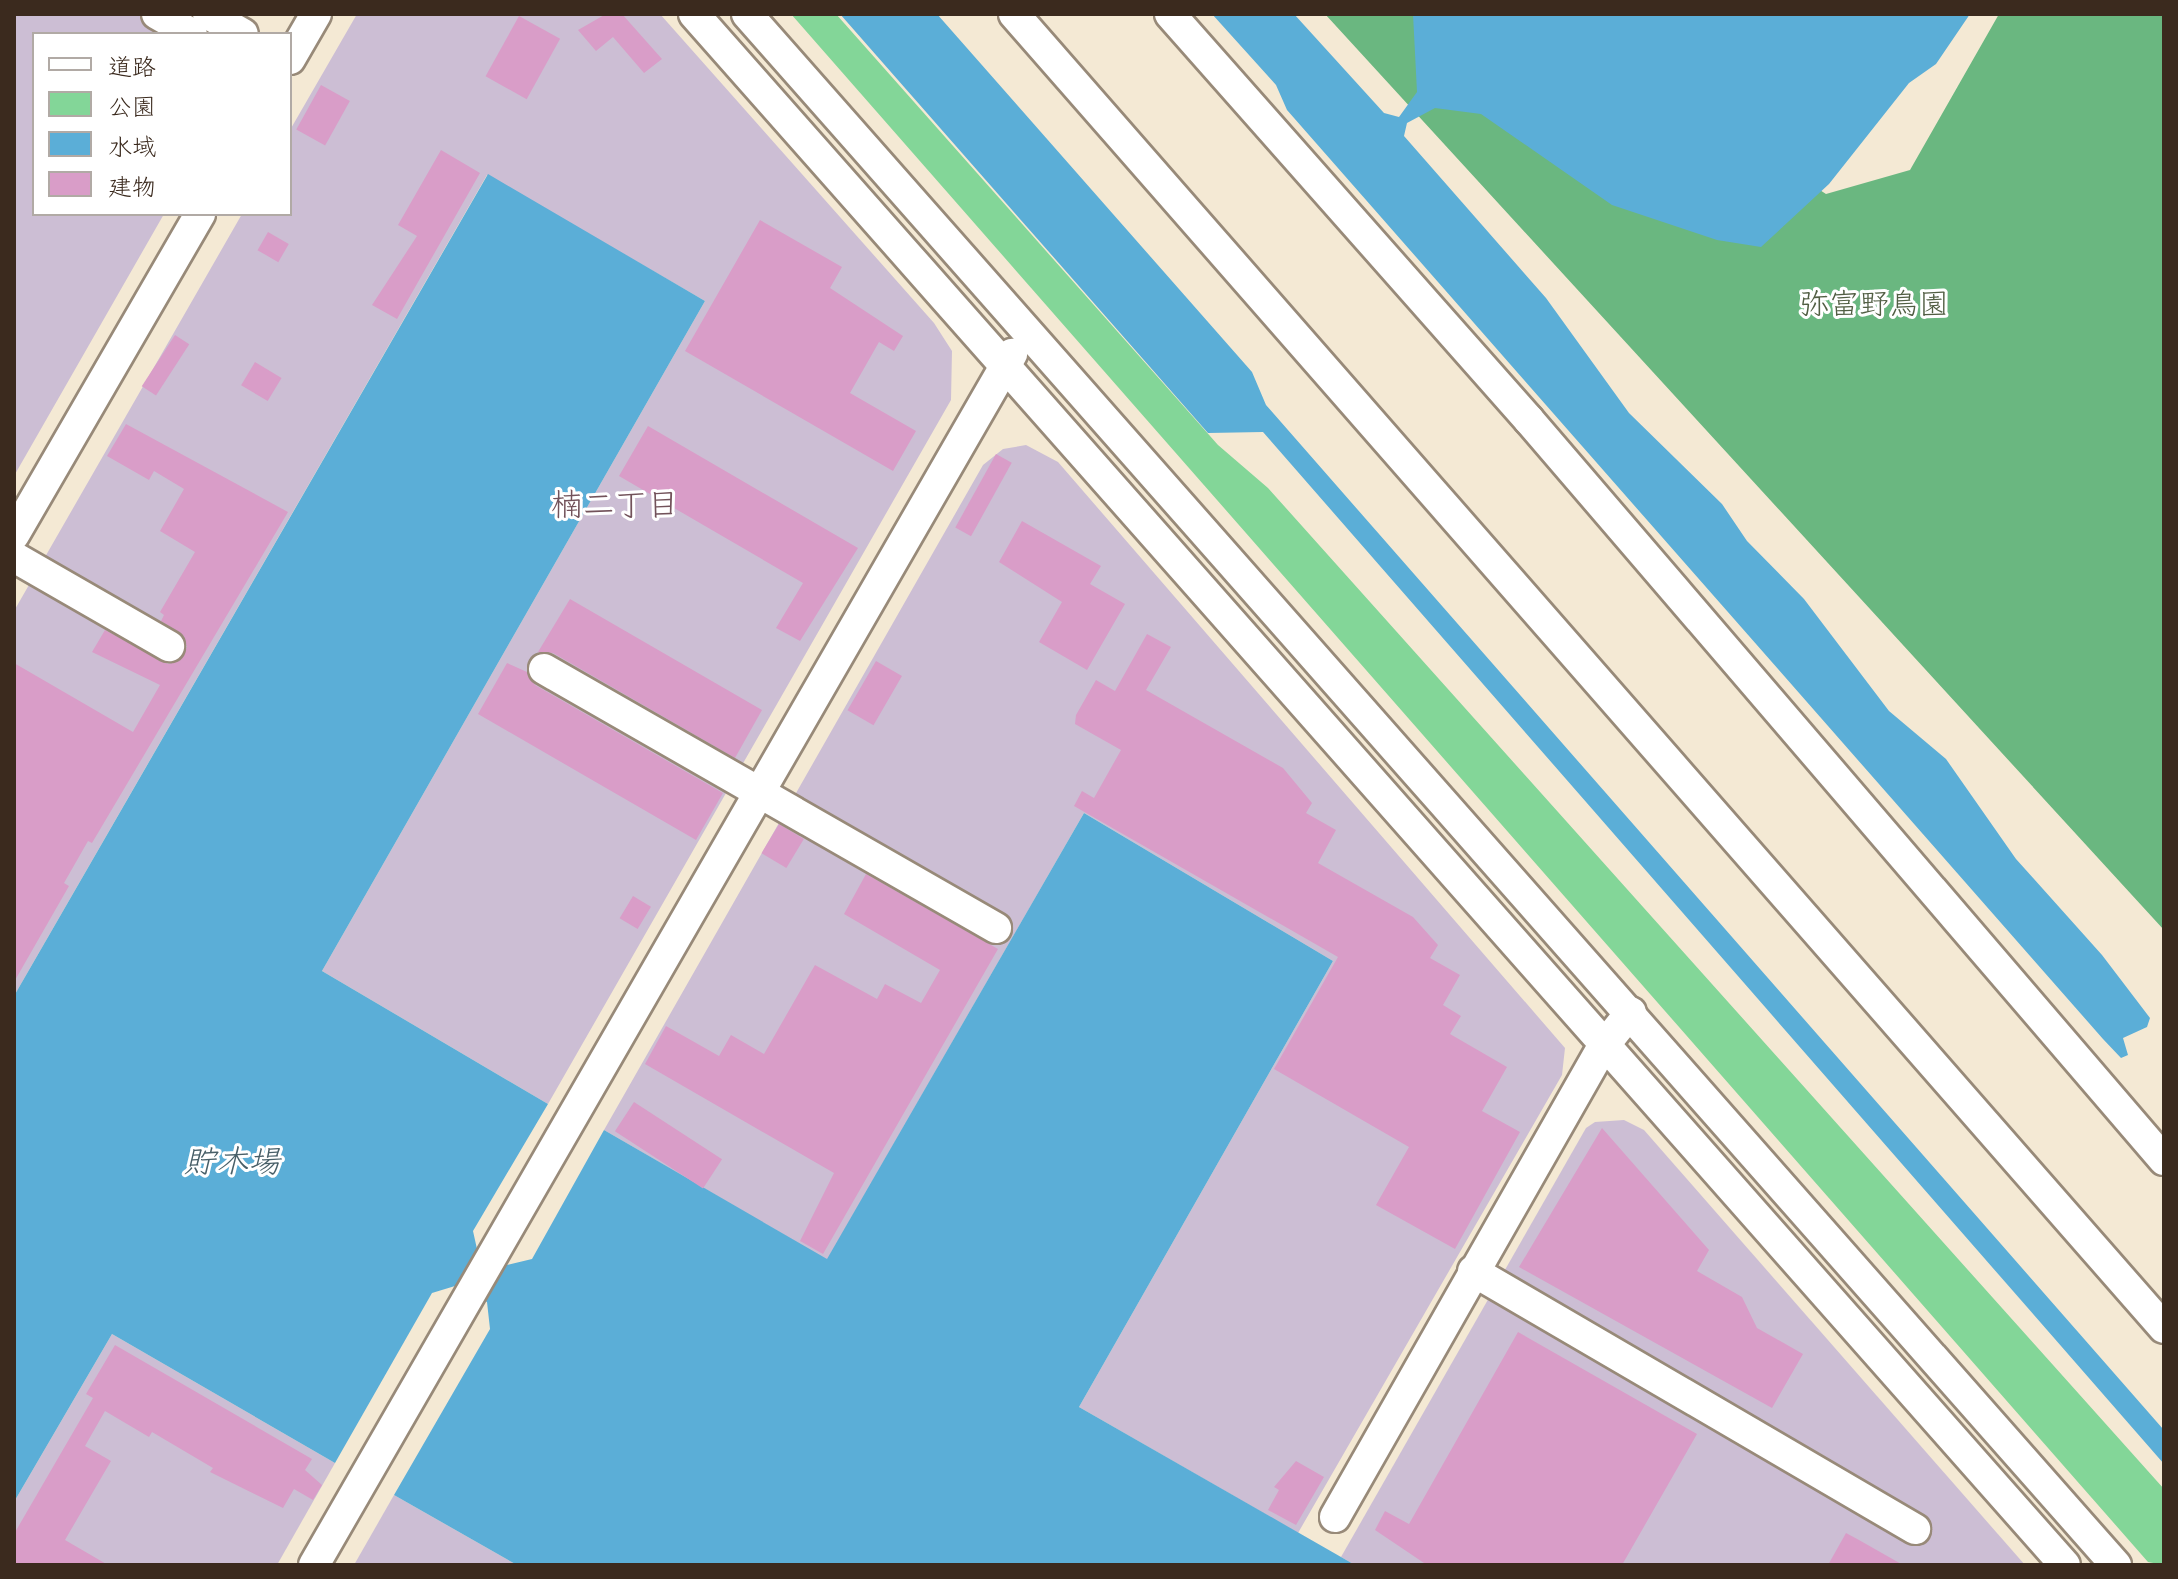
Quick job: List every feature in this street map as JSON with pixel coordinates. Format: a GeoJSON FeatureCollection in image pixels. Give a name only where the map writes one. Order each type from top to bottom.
{"type":"FeatureCollection","features":[{"type":"Feature","properties":{"kind":"street"},"geometry":{"type":"LineString","coordinates":[[157,14],[188,32]]}},
{"type":"Feature","properties":{"kind":"street"},"geometry":{"type":"LineString","coordinates":[[208,14],[240,32]]}},
{"type":"Feature","properties":{"kind":"street"},"geometry":{"type":"LineString","coordinates":[[292,56],[316,14]]}},
{"type":"Feature","properties":{"kind":"street"},"geometry":{"type":"LineString","coordinates":[[694,14],[1602,1048],[2065,1565]]}},
{"type":"Feature","properties":{"kind":"street"},"geometry":{"type":"LineString","coordinates":[[747,14],[2116,1565]]}},
{"type":"Feature","properties":{"kind":"street"},"geometry":{"type":"LineString","coordinates":[[1014,14],[2164,1328]]}},
{"type":"Feature","properties":{"kind":"street"},"geometry":{"type":"LineString","coordinates":[[1170,14],[1529,420],[2164,1160]]}},
{"type":"Feature","properties":{"kind":"street"},"geometry":{"type":"LineString","coordinates":[[14,535],[199,216]]}},
{"type":"Feature","properties":{"kind":"street"},"geometry":{"type":"LineString","coordinates":[[314,1565],[498,1240],[1026,330]]}},
{"type":"Feature","properties":{"kind":"street"},"geometry":{"type":"LineString","coordinates":[[14,557],[169,646]]}},
{"type":"Feature","properties":{"kind":"street"},"geometry":{"type":"LineString","coordinates":[[544,669],[996,928]]}},
{"type":"Feature","properties":{"kind":"street"},"geometry":{"type":"LineString","coordinates":[[1335,1517],[1602,1048],[1631,1012]]}},
{"type":"Feature","properties":{"kind":"street"},"geometry":{"type":"LineString","coordinates":[[1473,1271],[1915,1529]]}},
{"type":"Feature","properties":{"kind":"shaded area"},"geometry":{"type":"Polygon","coordinates":[[[14,14],[138,14],[170,32],[32,32],[32,216],[163,216],[14,476],[14,14]]]}},
{"type":"Feature","properties":{"kind":"shaded area"},"geometry":{"type":"Polygon","coordinates":[[[357,14],[660,14],[934,323],[952,351],[951,400],[548,1104],[322,971],[705,301],[487,175],[14,996],[14,611],[241,216],[292,216],[292,127],[357,14]]]}},
{"type":"Feature","properties":{"kind":"shaded area"},"geometry":{"type":"Polygon","coordinates":[[[1026,445],[1058,462],[1565,1048],[1562,1075],[1298,1533],[1079,1407],[1333,961],[1084,813],[827,1260],[604,1130],[983,465],[1003,449],[1026,445]]]}},
{"type":"Feature","properties":{"kind":"shaded area"},"geometry":{"type":"Polygon","coordinates":[[[1624,1120],[1644,1130],[2025,1565],[1355,1565],[1341,1557],[1586,1128],[1595,1122],[1624,1120]]]}},
{"type":"Feature","properties":{"kind":"shaded area"},"geometry":{"type":"Polygon","coordinates":[[[112,1334],[335,1463],[277,1565],[14,1565],[14,1502],[112,1334]]]}},
{"type":"Feature","properties":{"kind":"shaded area"},"geometry":{"type":"Polygon","coordinates":[[[394,1495],[517,1565],[354,1565],[394,1495]]]}},
{"type":"Feature","properties":{"kind":"green space"},"geometry":{"type":"Polygon","coordinates":[[[791,14],[836,14],[1218,445],[1268,488],[2164,1489],[2164,1565],[2148,1562],[791,14]]]}},
{"type":"Feature","properties":{"kind":"green space","name":"弥富野鳥園"},"geometry":{"type":"Polygon","coordinates":[[[1325,14],[1549,14],[1826,194],[1910,170],[1999,14],[2164,14],[2164,930],[1325,14]]]}},
{"type":"Feature","properties":{"kind":"water"},"geometry":{"type":"Polygon","coordinates":[[[840,14],[937,14],[1252,372],[1266,405],[2163,1429],[2164,1464],[1263,432],[1208,433],[840,14]]]}},
{"type":"Feature","properties":{"kind":"water"},"geometry":{"type":"Polygon","coordinates":[[[1212,14],[1294,14],[1384,113],[1399,117],[1417,92],[1413,14],[1970,14],[1936,64],[1909,83],[1829,184],[1761,247],[1717,240],[1612,205],[1481,114],[1435,108],[1407,123],[1404,136],[1546,298],[1629,413],[1722,504],[1747,541],[1804,599],[1889,711],[1946,759],[2016,859],[2102,955],[2150,1018],[2147,1027],[2123,1038],[2128,1055],[2121,1058],[2103,1039],[1287,110],[1276,85],[1212,14]]]}},
{"type":"Feature","properties":{"kind":"water","name":"貯木場"},"geometry":{"type":"Polygon","coordinates":[[[488,174],[705,301],[322,971],[548,1104],[473,1231],[477,1249],[507,1265],[532,1259],[604,1130],[827,1259],[1084,813],[1333,961],[1079,1407],[1355,1565],[517,1565],[394,1495],[490,1329],[487,1302],[455,1286],[432,1293],[335,1463],[112,1334],[14,1502],[14,996],[488,174]]]}},
{"type":"Feature","properties":{"kind":"building"},"geometry":{"type":"Polygon","coordinates":[[[606,14],[622,14],[662,59],[644,73],[613,37],[596,51],[578,30],[606,14]]]}},
{"type":"Feature","properties":{"kind":"building"},"geometry":{"type":"Polygon","coordinates":[[[519,16],[560,39],[527,99],[486,76],[519,16]]]}},
{"type":"Feature","properties":{"kind":"building"},"geometry":{"type":"Polygon","coordinates":[[[321,85],[350,101],[325,146],[296,130],[321,85]]]}},
{"type":"Feature","properties":{"kind":"building"},"geometry":{"type":"Polygon","coordinates":[[[441,150],[480,173],[397,319],[372,305],[417,236],[398,225],[441,150]]]}},
{"type":"Feature","properties":{"kind":"building"},"geometry":{"type":"Polygon","coordinates":[[[760,220],[842,267],[830,288],[903,336],[894,351],[879,342],[850,393],[916,431],[893,471],[685,351],[760,220]]]}},
{"type":"Feature","properties":{"kind":"building"},"geometry":{"type":"Polygon","coordinates":[[[268,232],[289,244],[278,262],[258,250],[268,232]]]}},
{"type":"Feature","properties":{"kind":"building"},"geometry":{"type":"Polygon","coordinates":[[[175,335],[189,344],[156,395],[142,386],[175,335]]]}},
{"type":"Feature","properties":{"kind":"building"},"geometry":{"type":"Polygon","coordinates":[[[255,362],[282,378],[268,401],[241,385],[255,362]]]}},
{"type":"Feature","properties":{"kind":"building"},"geometry":{"type":"Polygon","coordinates":[[[126,424],[288,512],[92,843],[88,841],[64,883],[69,886],[14,982],[14,663],[133,732],[160,685],[92,652],[105,630],[168,664],[179,661],[187,647],[184,636],[161,621],[164,615],[160,612],[195,552],[160,531],[184,489],[154,471],[149,480],[107,456],[126,424]]]}},
{"type":"Feature","properties":{"kind":"building"},"geometry":{"type":"Polygon","coordinates":[[[648,426],[858,548],[800,641],[776,628],[803,583],[619,476],[648,426]]]}},
{"type":"Feature","properties":{"kind":"building"},"geometry":{"type":"Polygon","coordinates":[[[996,454],[1012,463],[971,536],[955,527],[996,454]]]}},
{"type":"Feature","properties":{"kind":"building"},"geometry":{"type":"Polygon","coordinates":[[[1022,521],[1101,566],[1090,584],[1125,604],[1087,670],[1039,642],[1062,602],[999,562],[1022,521]]]}},
{"type":"Feature","properties":{"kind":"building"},"geometry":{"type":"Polygon","coordinates":[[[570,599],[762,710],[735,758],[553,653],[538,652],[570,599]]]}},
{"type":"Feature","properties":{"kind":"building"},"geometry":{"type":"Polygon","coordinates":[[[1147,634],[1171,647],[1146,690],[1283,768],[1312,803],[1306,813],[1336,830],[1318,863],[1413,917],[1438,945],[1430,958],[1460,975],[1443,1005],[1461,1016],[1450,1034],[1507,1067],[1482,1111],[1520,1132],[1455,1249],[1376,1205],[1409,1147],[1274,1069],[1338,957],[1074,806],[1082,791],[1094,798],[1121,750],[1075,724],[1076,715],[1096,680],[1115,691],[1147,634]]]}},
{"type":"Feature","properties":{"kind":"building"},"geometry":{"type":"Polygon","coordinates":[[[876,661],[902,676],[873,725],[848,710],[876,661]]]}},
{"type":"Feature","properties":{"kind":"building"},"geometry":{"type":"Polygon","coordinates":[[[507,663],[527,672],[535,685],[723,793],[696,840],[478,714],[507,663]]]}},
{"type":"Feature","properties":{"kind":"building"},"geometry":{"type":"Polygon","coordinates":[[[779,824],[804,839],[786,868],[761,853],[779,824]]]}},
{"type":"Feature","properties":{"kind":"building"},"geometry":{"type":"Polygon","coordinates":[[[866,874],[998,949],[823,1254],[800,1241],[834,1173],[645,1064],[666,1026],[719,1056],[731,1035],[764,1054],[815,965],[877,999],[885,984],[921,1003],[940,970],[844,914],[866,874]]]}},
{"type":"Feature","properties":{"kind":"building"},"geometry":{"type":"Polygon","coordinates":[[[633,896],[651,907],[638,929],[620,918],[633,896]]]}},
{"type":"Feature","properties":{"kind":"building"},"geometry":{"type":"Polygon","coordinates":[[[634,1102],[722,1159],[703,1189],[615,1131],[634,1102]]]}},
{"type":"Feature","properties":{"kind":"building"},"geometry":{"type":"Polygon","coordinates":[[[1602,1128],[1709,1250],[1697,1271],[1742,1297],[1757,1328],[1803,1354],[1772,1408],[1519,1267],[1602,1128]]]}},
{"type":"Feature","properties":{"kind":"building"},"geometry":{"type":"Polygon","coordinates":[[[1518,1332],[1697,1434],[1622,1565],[1427,1565],[1375,1530],[1385,1511],[1409,1524],[1518,1332]]]}},
{"type":"Feature","properties":{"kind":"building"},"geometry":{"type":"Polygon","coordinates":[[[115,1345],[312,1459],[305,1470],[322,1485],[313,1500],[294,1489],[283,1508],[210,1472],[213,1468],[152,1432],[149,1437],[105,1411],[85,1446],[111,1461],[65,1540],[108,1565],[14,1565],[14,1534],[93,1398],[86,1394],[115,1345]]]}},
{"type":"Feature","properties":{"kind":"building"},"geometry":{"type":"Polygon","coordinates":[[[1296,1461],[1324,1477],[1296,1525],[1268,1510],[1279,1490],[1274,1487],[1296,1461]]]}},
{"type":"Feature","properties":{"kind":"building"},"geometry":{"type":"Polygon","coordinates":[[[1846,1533],[1859,1540],[1903,1565],[1828,1565],[1846,1533]]]}},
{"type":"Feature","properties":{"kind":"district","name":"楠二丁目"},"geometry":{"type":"Point","coordinates":[615,505]}}]}
